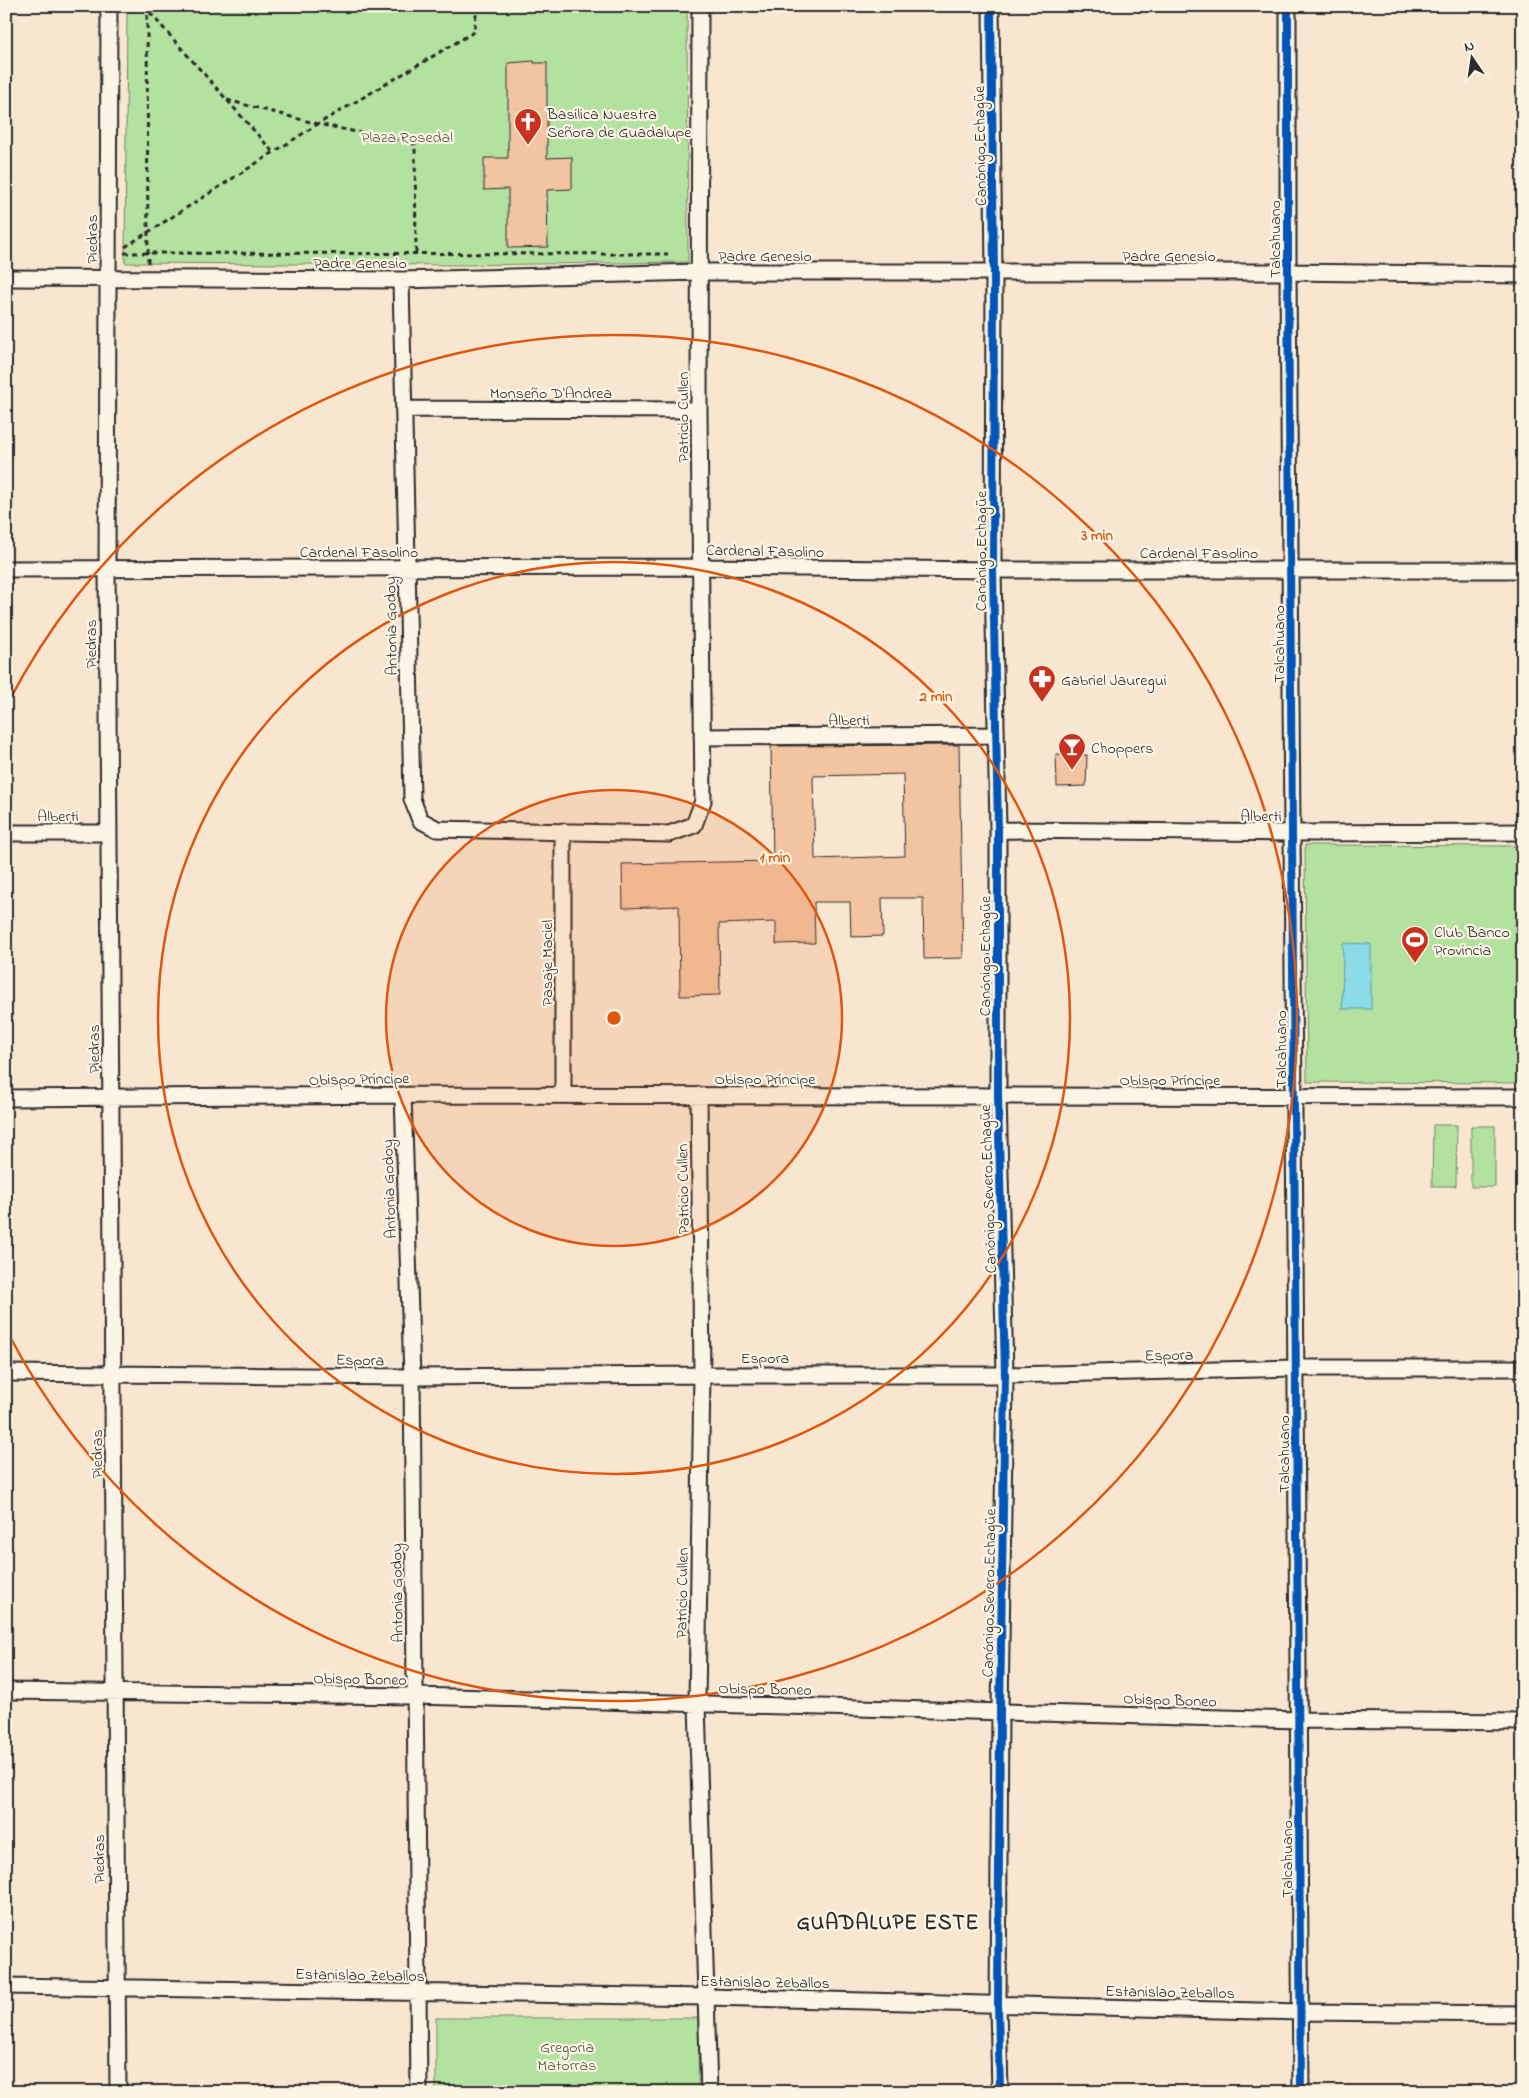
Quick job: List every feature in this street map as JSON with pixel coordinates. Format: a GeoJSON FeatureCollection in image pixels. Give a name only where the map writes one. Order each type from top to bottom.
{"type":"FeatureCollection","features":[{"type":"Feature","properties":{"kind":"street","name":"Piedras"},"geometry":{"type":"LineString","coordinates":[[109,6],[107,569],[118,2092]]}},
{"type":"Feature","properties":{"kind":"street","name":"Patricio Cullen"},"geometry":{"type":"LineString","coordinates":[[563,831],[669,834],[694,825],[703,801],[699,410],[700,6]]}},
{"type":"Feature","properties":{"kind":"street","name":"Canónigo Echagüe"},"geometry":{"type":"LineString","coordinates":[[991,6],[994,273],[993,570],[998,830],[998,1095]]}},
{"type":"Feature","properties":{"kind":"street","name":"Talcahuano"},"geometry":{"type":"LineString","coordinates":[[1288,6],[1288,272],[1301,2092]]}},
{"type":"Feature","properties":{"kind":"street","name":"Padre Genesio"},"geometry":{"type":"LineString","coordinates":[[6,278],[401,280],[699,272],[1288,272],[1523,275]]}},
{"type":"Feature","properties":{"kind":"street","name":"Antonia Godoy"},"geometry":{"type":"LineString","coordinates":[[401,280],[412,799],[420,820],[437,829],[563,831]]}},
{"type":"Feature","properties":{"kind":"street","name":"Monseño D'Andrea"},"geometry":{"type":"LineString","coordinates":[[404,409],[699,410]]}},
{"type":"Feature","properties":{"kind":"street","name":"Cardenal Fasolino"},"geometry":{"type":"LineString","coordinates":[[6,569],[701,567],[993,570],[1523,570]]}},
{"type":"Feature","properties":{"kind":"street","name":"Alberti"},"geometry":{"type":"LineString","coordinates":[[702,737],[996,735]]}},
{"type":"Feature","properties":{"kind":"street","name":"Alberti"},"geometry":{"type":"LineString","coordinates":[[998,830],[1293,833],[1523,832]]}},
{"type":"Feature","properties":{"kind":"street","name":"Pasaje Maciel"},"geometry":{"type":"LineString","coordinates":[[563,831],[563,1095]]}},
{"type":"Feature","properties":{"kind":"street","name":"Alberti"},"geometry":{"type":"LineString","coordinates":[[6,833],[109,833]]}},
{"type":"Feature","properties":{"kind":"street","name":"Antonia Godoy"},"geometry":{"type":"LineString","coordinates":[[403,1095],[412,1377],[418,2092]]}},
{"type":"Feature","properties":{"kind":"street","name":"Obispo Príncipe"},"geometry":{"type":"LineString","coordinates":[[6,1098],[111,1099],[403,1095],[1523,1097]]}},
{"type":"Feature","properties":{"kind":"street","name":"Patricio Cullen"},"geometry":{"type":"LineString","coordinates":[[699,1095],[702,1375],[697,1704],[709,2092]]}},
{"type":"Feature","properties":{"kind":"street","name":"Canónigo Severo Echagüe"},"geometry":{"type":"LineString","coordinates":[[998,1095],[1005,1375],[1000,1711],[998,2004],[1000,2092]]}},
{"type":"Feature","properties":{"kind":"street","name":"Espora"},"geometry":{"type":"LineString","coordinates":[[6,1372],[412,1377],[1005,1375],[1296,1368],[1523,1368]]}},
{"type":"Feature","properties":{"kind":"street","name":"Obispo Boneo"},"geometry":{"type":"LineString","coordinates":[[6,1691],[415,1696],[1299,1720],[1523,1722]]}},
{"type":"Feature","properties":{"kind":"street","name":"Estanislao Zeballos"},"geometry":{"type":"LineString","coordinates":[[6,1986],[706,1996],[1301,2012],[1523,2014]]}},
{"type":"Feature","properties":{"kind":"path"},"geometry":{"type":"LineString","coordinates":[[125,253],[125,246],[148,231],[318,124],[474,32],[477,6]]}},
{"type":"Feature","properties":{"kind":"path"},"geometry":{"type":"LineString","coordinates":[[146,7],[273,152]]}},
{"type":"Feature","properties":{"kind":"path"},"geometry":{"type":"LineString","coordinates":[[146,7],[148,278]]}},
{"type":"Feature","properties":{"kind":"path"},"geometry":{"type":"LineString","coordinates":[[227,100],[318,124],[415,144],[416,254]]}},
{"type":"Feature","properties":{"kind":"path"},"geometry":{"type":"LineString","coordinates":[[108,253],[674,254]]}},
{"type":"Feature","properties":{"kind":"green space","name":"Plaza Rosedal"},"geometry":{"type":"Polygon","coordinates":[[[127,6],[687,6],[688,262],[462,265],[125,263],[127,6]]]}},
{"type":"Feature","properties":{"kind":"green space","name":"Club Banco Provincia"},"geometry":{"type":"Polygon","coordinates":[[[1305,845],[1523,846],[1523,1083],[1307,1082],[1305,845]]]}},
{"type":"Feature","properties":{"kind":"green space"},"geometry":{"type":"Polygon","coordinates":[[[1433,1125],[1457,1125],[1456,1186],[1432,1186],[1433,1125]]]}},
{"type":"Feature","properties":{"kind":"green space"},"geometry":{"type":"Polygon","coordinates":[[[1471,1126],[1495,1126],[1495,1187],[1471,1187],[1471,1126]]]}},
{"type":"Feature","properties":{"kind":"green space"},"geometry":{"type":"Polygon","coordinates":[[[1520,1126],[1523,1126],[1523,1187],[1520,1187],[1520,1126]]]}},
{"type":"Feature","properties":{"kind":"green space","name":"Gregoria Matorras"},"geometry":{"type":"Polygon","coordinates":[[[436,2018],[699,2018],[698,2092],[436,2092],[436,2018]]]}},
{"type":"Feature","properties":{"kind":"water"},"geometry":{"type":"Polygon","coordinates":[[[1343,943],[1371,944],[1371,1009],[1342,1009],[1343,943]]]}},
{"type":"Feature","properties":{"kind":"building"},"geometry":{"type":"Polygon","coordinates":[[[534,61],[534,63],[547,63],[547,158],[572,157],[572,189],[547,190],[548,247],[508,248],[508,189],[484,190],[484,158],[508,158],[508,63],[534,61]]]}},
{"type":"Feature","properties":{"kind":"building"},"geometry":{"type":"Polygon","coordinates":[[[959,745],[963,958],[924,959],[923,898],[882,898],[883,936],[851,937],[850,902],[814,902],[815,943],[776,944],[776,922],[719,924],[720,995],[680,996],[679,906],[623,908],[622,864],[773,861],[771,746],[959,745]],[[903,774],[813,776],[815,859],[905,856],[903,774]]]}},
{"type":"Feature","properties":{"kind":"building","name":"Choppers"},"geometry":{"type":"Polygon","coordinates":[[[1056,754],[1087,755],[1086,786],[1057,787],[1056,754]]]}},
{"type":"Feature","properties":{"kind":"cycle path"},"geometry":{"type":"LineString","coordinates":[[991,6],[994,273],[993,570],[998,830],[998,1095],[1005,1375],[1000,1711],[998,2004],[1000,2092]]}},
{"type":"Feature","properties":{"kind":"cycle path"},"geometry":{"type":"LineString","coordinates":[[1288,6],[1288,272],[1301,2092]]}},
{"type":"Feature","properties":{"kind":"place","name":"Basílica Nuestra Señora de Guadalupe"},"geometry":{"type":"Point","coordinates":[528,146]}},
{"type":"Feature","properties":{"kind":"place","name":"Gabriel Jauregui"},"geometry":{"type":"Point","coordinates":[1042,703]}},
{"type":"Feature","properties":{"kind":"place","name":"Choppers"},"geometry":{"type":"Point","coordinates":[1072,771]}},
{"type":"Feature","properties":{"kind":"place","name":"Club Banco Provincia"},"geometry":{"type":"Point","coordinates":[1415,964]}},
{"type":"Feature","properties":{"kind":"district","name":"GUADALUPE ESTE"},"geometry":{"type":"Point","coordinates":[888,1922]}}]}
